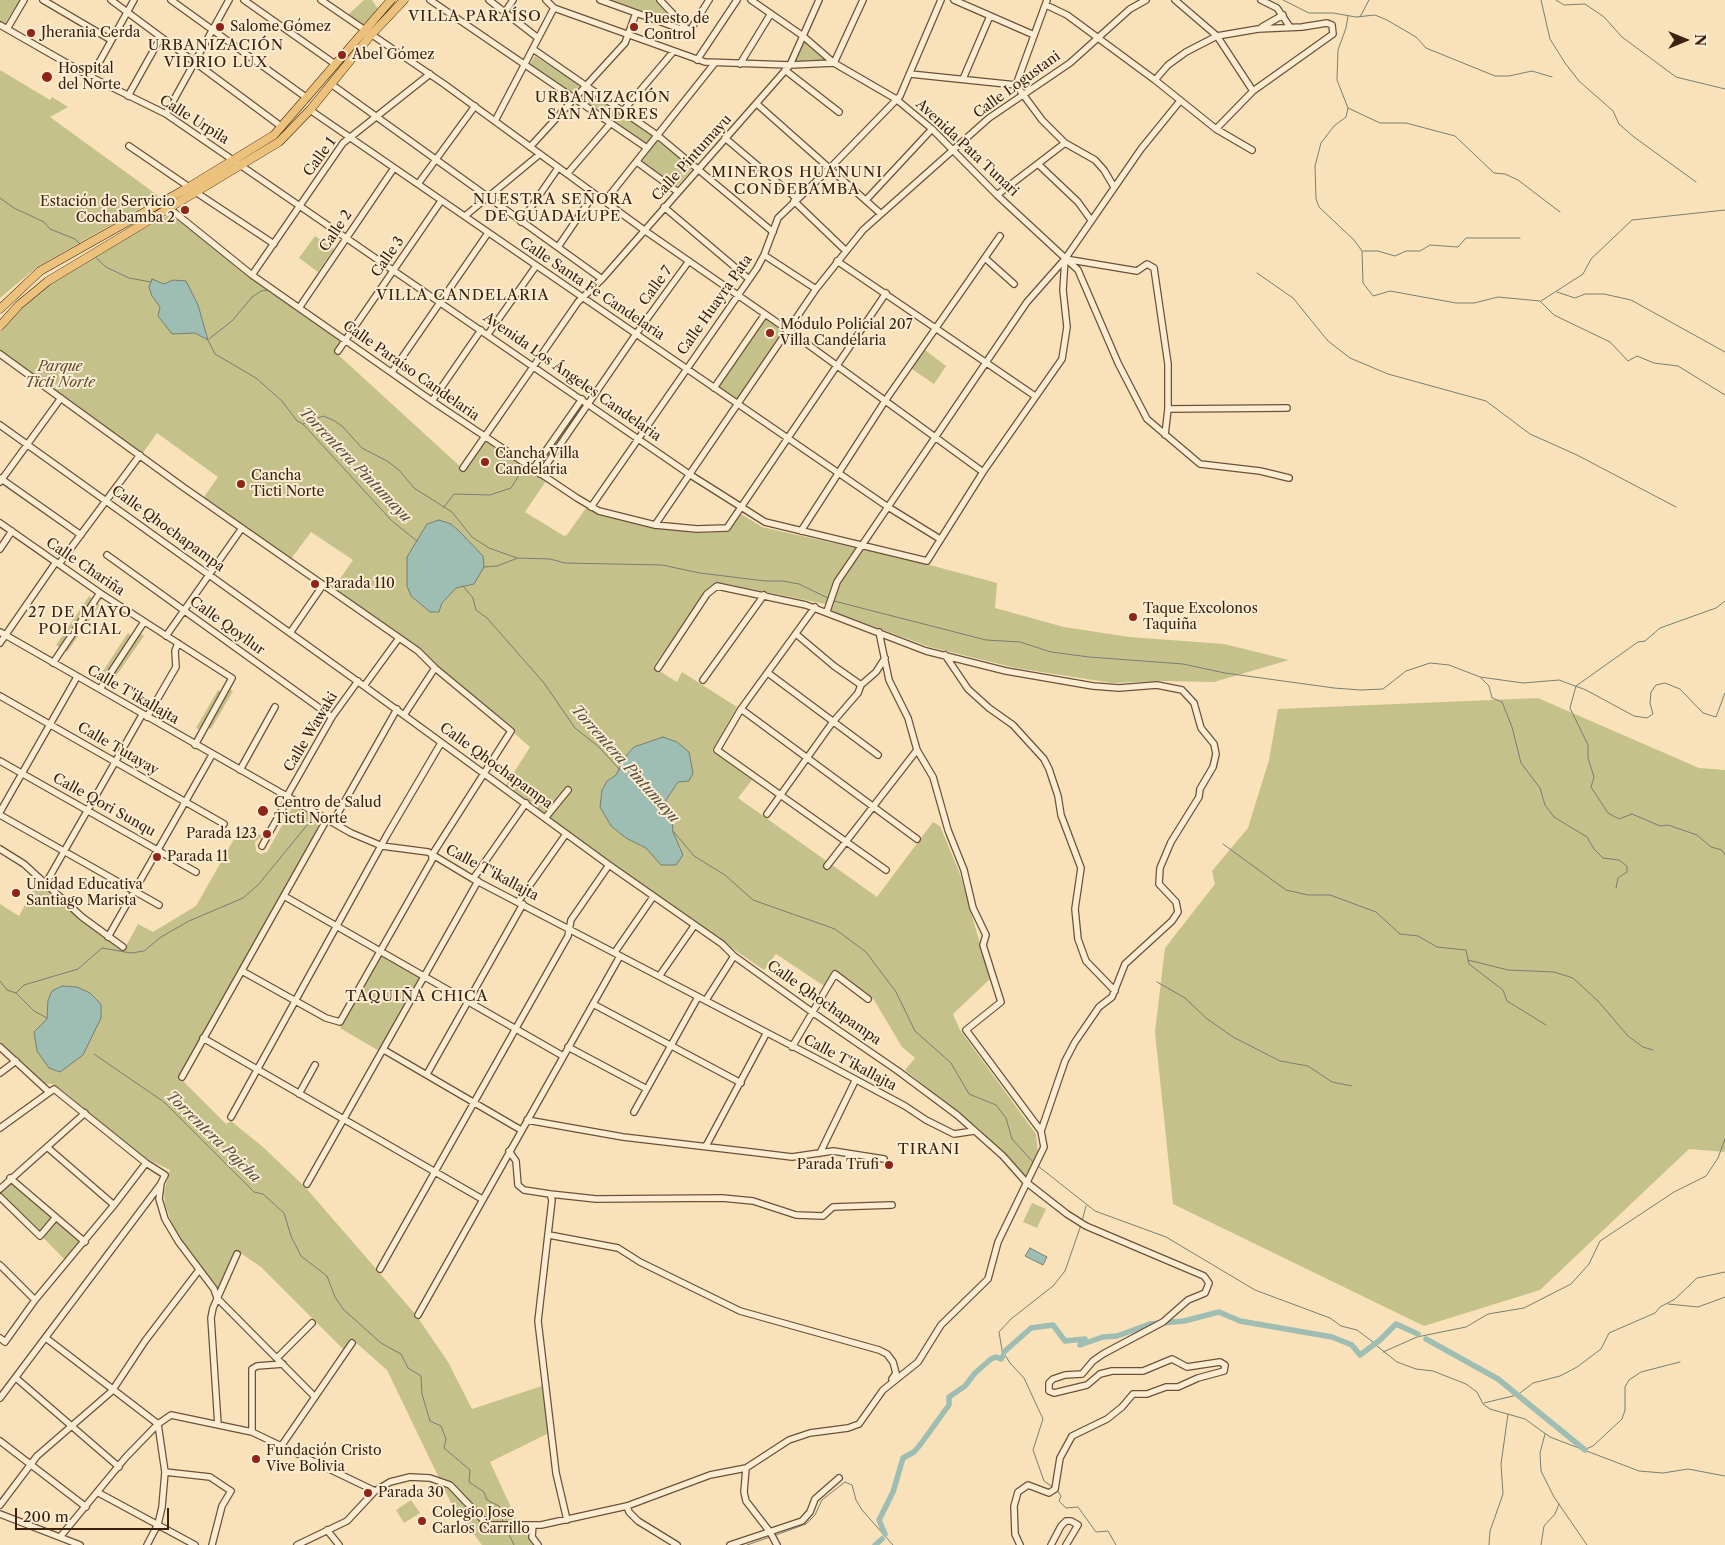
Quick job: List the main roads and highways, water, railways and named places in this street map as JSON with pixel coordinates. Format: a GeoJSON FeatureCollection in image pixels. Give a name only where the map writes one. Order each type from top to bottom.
{"type":"FeatureCollection","features":[{"type":"Feature","properties":{"kind":"main road"},"geometry":{"type":"LineString","coordinates":[[0,308],[40,271],[189,187],[274,135],[391,0]]}},
{"type":"Feature","properties":{"kind":"main road"},"geometry":{"type":"LineString","coordinates":[[0,326],[19,306],[48,281],[279,142],[310,110],[371,35],[404,0]]}},
{"type":"Feature","properties":{"kind":"water"},"geometry":{"type":"Polygon","coordinates":[[[152,279],[164,284],[173,280],[186,281],[198,305],[208,340],[195,333],[172,334],[158,316],[160,307],[152,296],[149,287],[152,279]]]}},
{"type":"Feature","properties":{"kind":"water"},"geometry":{"type":"Polygon","coordinates":[[[439,520],[451,524],[483,556],[484,567],[474,584],[456,588],[442,603],[439,612],[430,612],[411,596],[407,586],[407,557],[427,524],[439,520]]]}},
{"type":"Feature","properties":{"kind":"water"},"geometry":{"type":"Polygon","coordinates":[[[663,737],[677,742],[689,752],[693,773],[689,781],[678,782],[666,800],[671,812],[673,832],[683,855],[676,865],[661,865],[646,848],[626,838],[611,826],[600,807],[602,790],[607,781],[616,775],[626,756],[634,747],[663,737]]]}},
{"type":"Feature","properties":{"kind":"water"},"geometry":{"type":"Polygon","coordinates":[[[62,986],[77,987],[90,993],[101,1004],[101,1018],[83,1055],[60,1072],[49,1068],[37,1051],[34,1032],[47,1019],[48,1000],[52,991],[62,986]]]}},
{"type":"Feature","properties":{"kind":"water"},"geometry":{"type":"Polygon","coordinates":[[[1030,1248],[1047,1257],[1043,1265],[1025,1256],[1030,1248]]]}},
{"type":"Feature","properties":{"kind":"waterway"},"geometry":{"type":"LineString","coordinates":[[1283,0],[1309,13],[1333,13],[1356,17],[1375,15],[1416,37],[1426,48],[1495,76],[1509,76],[1532,71],[1552,77]]}},
{"type":"Feature","properties":{"kind":"waterway"},"geometry":{"type":"LineString","coordinates":[[1360,17],[1369,0]]}},
{"type":"Feature","properties":{"kind":"waterway"},"geometry":{"type":"LineString","coordinates":[[1541,0],[1550,39],[1579,81],[1613,111],[1619,124],[1634,137],[1696,182]]}},
{"type":"Feature","properties":{"kind":"waterway"},"geometry":{"type":"LineString","coordinates":[[1556,0],[1564,5],[1585,4],[1604,17],[1622,37],[1676,77],[1725,89]]}},
{"type":"Feature","properties":{"kind":"waterway"},"geometry":{"type":"LineString","coordinates":[[1348,16],[1338,50],[1337,80],[1348,108],[1346,117],[1334,126],[1321,143],[1315,166],[1316,199],[1319,207],[1354,240],[1362,251],[1363,283],[1373,296],[1390,291],[1456,303],[1474,303],[1498,297],[1540,301],[1554,315],[1610,342],[1628,361],[1637,356],[1654,363],[1678,366],[1725,395]]}},
{"type":"Feature","properties":{"kind":"waterway"},"geometry":{"type":"LineString","coordinates":[[1348,108],[1380,123],[1406,123],[1455,136],[1494,173],[1505,174],[1518,180],[1560,212]]}},
{"type":"Feature","properties":{"kind":"waterway","name":"Torrentera Pintumayu"},"geometry":{"type":"LineString","coordinates":[[0,198],[14,208],[44,222],[50,229],[75,239],[80,244]]}},
{"type":"Feature","properties":{"kind":"waterway"},"geometry":{"type":"LineString","coordinates":[[1541,301],[1583,274],[1591,259],[1632,220],[1725,210]]}},
{"type":"Feature","properties":{"kind":"waterway"},"geometry":{"type":"LineString","coordinates":[[1363,251],[1378,251],[1395,256],[1406,251],[1420,251],[1430,245],[1458,247],[1466,238],[1520,238]]}},
{"type":"Feature","properties":{"kind":"waterway","name":"Torrentera Pintumayu"},"geometry":{"type":"LineString","coordinates":[[94,256],[106,267],[129,278],[151,282]]}},
{"type":"Feature","properties":{"kind":"waterway"},"geometry":{"type":"LineString","coordinates":[[1257,273],[1293,298],[1328,341],[1350,358],[1388,374],[1486,401],[1530,434],[1577,455],[1676,507]]}},
{"type":"Feature","properties":{"kind":"waterway"},"geometry":{"type":"LineString","coordinates":[[209,339],[232,321],[252,297],[261,291],[268,290]]}},
{"type":"Feature","properties":{"kind":"waterway"},"geometry":{"type":"LineString","coordinates":[[1557,292],[1575,298],[1585,294],[1604,294],[1631,300],[1725,352]]}},
{"type":"Feature","properties":{"kind":"waterway","name":"Torrentera Pintumayu"},"geometry":{"type":"LineString","coordinates":[[208,340],[215,354],[256,378],[282,401],[297,421],[303,424],[392,521],[417,541]]}},
{"type":"Feature","properties":{"kind":"waterway"},"geometry":{"type":"LineString","coordinates":[[303,424],[323,416],[333,420],[342,426],[362,448],[387,461],[399,470],[414,488],[452,512],[472,537],[489,548],[517,558]]}},
{"type":"Feature","properties":{"kind":"waterway"},"geometry":{"type":"LineString","coordinates":[[444,507],[454,494],[490,495],[511,488],[519,475],[526,471]]}},
{"type":"Feature","properties":{"kind":"waterway"},"geometry":{"type":"LineString","coordinates":[[484,567],[497,566],[518,558],[550,559],[565,563],[662,565],[700,573],[799,584],[830,599]]}},
{"type":"Feature","properties":{"kind":"waterway","name":"Torrentera Pintumayu"},"geometry":{"type":"LineString","coordinates":[[463,586],[473,598],[476,610],[487,618],[544,683],[575,728],[599,747],[620,770]]}},
{"type":"Feature","properties":{"kind":"waterway"},"geometry":{"type":"LineString","coordinates":[[834,601],[986,640],[1020,642],[1051,652],[1089,657],[1183,664],[1225,673],[1334,688],[1383,689],[1406,671],[1430,663],[1449,665],[1480,677],[1523,683],[1559,680],[1586,690],[1634,716],[1647,718],[1653,714],[1650,703],[1651,692],[1656,685],[1665,683],[1680,689],[1703,713],[1716,717],[1725,693]]}},
{"type":"Feature","properties":{"kind":"waterway"},"geometry":{"type":"LineString","coordinates":[[1725,601],[1716,608],[1660,628],[1645,641],[1638,642],[1576,686],[1570,708],[1588,745],[1588,758],[1594,777],[1591,787],[1608,813],[1619,819],[1632,814],[1660,826],[1668,825],[1697,835],[1711,847],[1722,850],[1725,855]]}},
{"type":"Feature","properties":{"kind":"waterway"},"geometry":{"type":"LineString","coordinates":[[1481,678],[1489,686],[1492,698],[1502,702],[1512,727],[1521,763],[1540,788],[1545,805],[1554,817],[1587,837],[1594,849],[1603,858],[1619,860],[1627,866],[1627,872],[1618,878],[1616,888]]}},
{"type":"Feature","properties":{"kind":"waterway"},"geometry":{"type":"LineString","coordinates":[[16,993],[24,985],[78,969],[102,948],[131,953],[144,951],[161,937],[189,921],[243,898],[258,885],[308,824],[321,820]]}},
{"type":"Feature","properties":{"kind":"waterway","name":"Torrentera Pintumayu"},"geometry":{"type":"LineString","coordinates":[[673,831],[694,856],[725,875],[753,900],[835,929],[866,952],[896,992],[915,1031],[951,1063],[969,1094],[996,1105],[1006,1118],[1012,1139],[1033,1162]]}},
{"type":"Feature","properties":{"kind":"waterway"},"geometry":{"type":"LineString","coordinates":[[1223,844],[1286,890],[1308,895],[1330,895],[1376,912],[1400,934],[1418,936],[1437,947],[1466,950],[1469,964],[1503,990],[1507,1001],[1546,1025]]}},
{"type":"Feature","properties":{"kind":"waterway"},"geometry":{"type":"LineString","coordinates":[[1468,960],[1508,970],[1554,972],[1573,978],[1598,1001],[1628,1036],[1643,1047],[1653,1050]]}},
{"type":"Feature","properties":{"kind":"waterway","name":"Torrentera Pajcha"},"geometry":{"type":"LineString","coordinates":[[0,981],[7,990],[16,993],[34,1011],[47,1018]]}},
{"type":"Feature","properties":{"kind":"waterway"},"geometry":{"type":"LineString","coordinates":[[1157,982],[1185,998],[1206,1018],[1233,1037],[1280,1061],[1308,1066],[1332,1082],[1352,1086]]}},
{"type":"Feature","properties":{"kind":"waterway","name":"Torrentera Pajcha"},"geometry":{"type":"LineString","coordinates":[[94,1054],[164,1102],[254,1192],[263,1194],[284,1213],[291,1236],[301,1256],[327,1276],[335,1297],[343,1309],[381,1343],[401,1354],[408,1368],[421,1376],[422,1394],[430,1421],[441,1426],[446,1439],[444,1448],[470,1470],[469,1482],[484,1492],[487,1500],[499,1506],[503,1522]]}},
{"type":"Feature","properties":{"kind":"waterway"},"geometry":{"type":"LineString","coordinates":[[1383,1352],[1417,1337],[1466,1327],[1488,1314],[1524,1308],[1571,1284],[1589,1264],[1600,1241],[1674,1192],[1706,1176],[1718,1158],[1725,1139]]}},
{"type":"Feature","properties":{"kind":"waterway","name":"Torrentera Pintumayu"},"geometry":{"type":"LineString","coordinates":[[1038,1166],[1095,1211],[1166,1237],[1255,1290],[1330,1318],[1341,1326],[1357,1330],[1373,1342]]}},
{"type":"Feature","properties":{"kind":"waterway"},"geometry":{"type":"LineString","coordinates":[[1082,1221],[1086,1206]]}},
{"type":"Feature","properties":{"kind":"waterway"},"geometry":{"type":"LineString","coordinates":[[1054,1488],[1044,1481],[1033,1450],[1043,1419],[1024,1378],[1010,1363],[1002,1350],[999,1332],[1011,1319],[1053,1286],[1065,1271],[1081,1225]]}},
{"type":"Feature","properties":{"kind":"waterway"},"geometry":{"type":"LineString","coordinates":[[1520,1393],[1533,1383],[1560,1376],[1577,1367],[1601,1349],[1609,1333],[1655,1313],[1660,1307],[1675,1299],[1697,1278],[1725,1272]]}},
{"type":"Feature","properties":{"kind":"waterway"},"geometry":{"type":"LineString","coordinates":[[1668,1304],[1698,1307],[1725,1297]]}},
{"type":"Feature","properties":{"kind":"waterway"},"geometry":{"type":"LineString","coordinates":[[1004,1352],[1031,1328],[1053,1325],[1065,1341],[1085,1339],[1080,1345],[1103,1337],[1117,1336],[1150,1324],[1184,1321],[1219,1312],[1240,1321],[1332,1337],[1352,1345],[1360,1355],[1380,1340],[1396,1324],[1418,1334]]}},
{"type":"Feature","properties":{"kind":"waterway"},"geometry":{"type":"LineString","coordinates":[[1426,1339],[1498,1379],[1585,1450]]}},
{"type":"Feature","properties":{"kind":"waterway","name":"Torrentera Pintumayu"},"geometry":{"type":"LineString","coordinates":[[1377,1346],[1397,1362],[1416,1369],[1433,1371],[1466,1384],[1477,1392],[1483,1404],[1490,1409],[1525,1419],[1550,1437],[1639,1471],[1663,1473],[1688,1469],[1725,1476]]}},
{"type":"Feature","properties":{"kind":"waterway"},"geometry":{"type":"LineString","coordinates":[[885,1534],[879,1520],[893,1492],[903,1458],[914,1452],[920,1445],[949,1405],[949,1397],[965,1386],[975,1373],[991,1359],[996,1357],[1001,1359],[1003,1356]]}},
{"type":"Feature","properties":{"kind":"waterway"},"geometry":{"type":"LineString","coordinates":[[1586,1449],[1593,1446],[1622,1419],[1625,1410],[1625,1387],[1629,1380],[1641,1372],[1680,1362]]}},
{"type":"Feature","properties":{"kind":"waterway"},"geometry":{"type":"LineString","coordinates":[[1484,1403],[1517,1395]]}},
{"type":"Feature","properties":{"kind":"waterway"},"geometry":{"type":"LineString","coordinates":[[1489,1545],[1490,1531],[1503,1494],[1501,1464],[1508,1414]]}},
{"type":"Feature","properties":{"kind":"waterway"},"geometry":{"type":"LineString","coordinates":[[1545,1434],[1540,1453],[1541,1471],[1554,1497],[1587,1545]]}},
{"type":"Feature","properties":{"kind":"waterway"},"geometry":{"type":"LineString","coordinates":[[776,1535],[806,1524],[815,1515],[822,1500],[845,1482],[852,1485],[856,1500],[862,1510],[893,1545]]}},
{"type":"Feature","properties":{"kind":"waterway"},"geometry":{"type":"LineString","coordinates":[[1057,1490],[1061,1496],[1059,1501],[1066,1508],[1078,1507],[1096,1532],[1108,1531],[1116,1545]]}},
{"type":"Feature","properties":{"kind":"waterway"},"geometry":{"type":"LineString","coordinates":[[1541,1545],[1544,1526],[1555,1514],[1559,1504]]}},
{"type":"Feature","properties":{"kind":"waterway","name":"Torrentera Pajcha"},"geometry":{"type":"LineString","coordinates":[[506,1528],[514,1545]]}},
{"type":"Feature","properties":{"kind":"waterway"},"geometry":{"type":"LineString","coordinates":[[747,1545],[770,1537]]}},
{"type":"Feature","properties":{"kind":"waterway"},"geometry":{"type":"LineString","coordinates":[[875,1545],[882,1539]]}},
{"type":"Feature","properties":{"kind":"place","name":"Salome Gómez"},"geometry":{"type":"Point","coordinates":[220,27]}},
{"type":"Feature","properties":{"kind":"place","name":"Puesto de Control"},"geometry":{"type":"Point","coordinates":[634,27]}},
{"type":"Feature","properties":{"kind":"place","name":"Jherania Cerda"},"geometry":{"type":"Point","coordinates":[31,33]}},
{"type":"Feature","properties":{"kind":"place","name":"Abel Gómez"},"geometry":{"type":"Point","coordinates":[342,55]}},
{"type":"Feature","properties":{"kind":"place","name":"Hospital del Norte"},"geometry":{"type":"Point","coordinates":[47,77]}},
{"type":"Feature","properties":{"kind":"place","name":"Estación de Servicio Cochabamba 2"},"geometry":{"type":"Point","coordinates":[185,210]}},
{"type":"Feature","properties":{"kind":"place","name":"Módulo Policial 207 Villa Candelaria"},"geometry":{"type":"Point","coordinates":[770,333]}},
{"type":"Feature","properties":{"kind":"place","name":"Cancha Villa Candelaria"},"geometry":{"type":"Point","coordinates":[485,462]}},
{"type":"Feature","properties":{"kind":"place","name":"Cancha Ticti Norte"},"geometry":{"type":"Point","coordinates":[241,484]}},
{"type":"Feature","properties":{"kind":"place","name":"Parada 110"},"geometry":{"type":"Point","coordinates":[315,584]}},
{"type":"Feature","properties":{"kind":"place","name":"Taque Excolonos Taquiña"},"geometry":{"type":"Point","coordinates":[1133,617]}},
{"type":"Feature","properties":{"kind":"place","name":"Centro de Salud Ticti Norte"},"geometry":{"type":"Point","coordinates":[263,811]}},
{"type":"Feature","properties":{"kind":"place","name":"Parada 123"},"geometry":{"type":"Point","coordinates":[267,834]}},
{"type":"Feature","properties":{"kind":"place","name":"Parada 11"},"geometry":{"type":"Point","coordinates":[157,857]}},
{"type":"Feature","properties":{"kind":"place","name":"Unidad Educativa Santiago Marista"},"geometry":{"type":"Point","coordinates":[16,893]}},
{"type":"Feature","properties":{"kind":"place","name":"Parada Trufi"},"geometry":{"type":"Point","coordinates":[889,1165]}},
{"type":"Feature","properties":{"kind":"place","name":"Fundación Cristo Vive Bolivia"},"geometry":{"type":"Point","coordinates":[256,1459]}},
{"type":"Feature","properties":{"kind":"place","name":"Parada 30"},"geometry":{"type":"Point","coordinates":[368,1493]}},
{"type":"Feature","properties":{"kind":"place","name":"Colegio Jose Carlos Carrillo"},"geometry":{"type":"Point","coordinates":[422,1521]}},
{"type":"Feature","properties":{"kind":"district","name":"VILLA PARAÍSO"},"geometry":{"type":"Point","coordinates":[475,17]}},
{"type":"Feature","properties":{"kind":"district","name":"URBANIZACIÓN VIDRIO LUX"},"geometry":{"type":"Point","coordinates":[216,54]}},
{"type":"Feature","properties":{"kind":"district","name":"URBANIZACIÓN SAN ANDRES"},"geometry":{"type":"Point","coordinates":[603,106]}},
{"type":"Feature","properties":{"kind":"district","name":"MINEROS HUANUNI CONDEBAMBA"},"geometry":{"type":"Point","coordinates":[797,182]}},
{"type":"Feature","properties":{"kind":"district","name":"NUESTRA SEÑORA DE GUADALUPE"},"geometry":{"type":"Point","coordinates":[553,208]}},
{"type":"Feature","properties":{"kind":"district","name":"VILLA CANDELARIA"},"geometry":{"type":"Point","coordinates":[463,296]}},
{"type":"Feature","properties":{"kind":"district","name":"27 DE MAYO POLICIAL"},"geometry":{"type":"Point","coordinates":[80,622]}},
{"type":"Feature","properties":{"kind":"district","name":"TAQUIÑA CHICA"},"geometry":{"type":"Point","coordinates":[417,997]}},
{"type":"Feature","properties":{"kind":"district","name":"TIRANI"},"geometry":{"type":"Point","coordinates":[929,1150]}},
{"type":"Feature","properties":{"kind":"park label","name":"Parque Ticti Norte"},"geometry":{"type":"Point","coordinates":[60,376]}}]}
